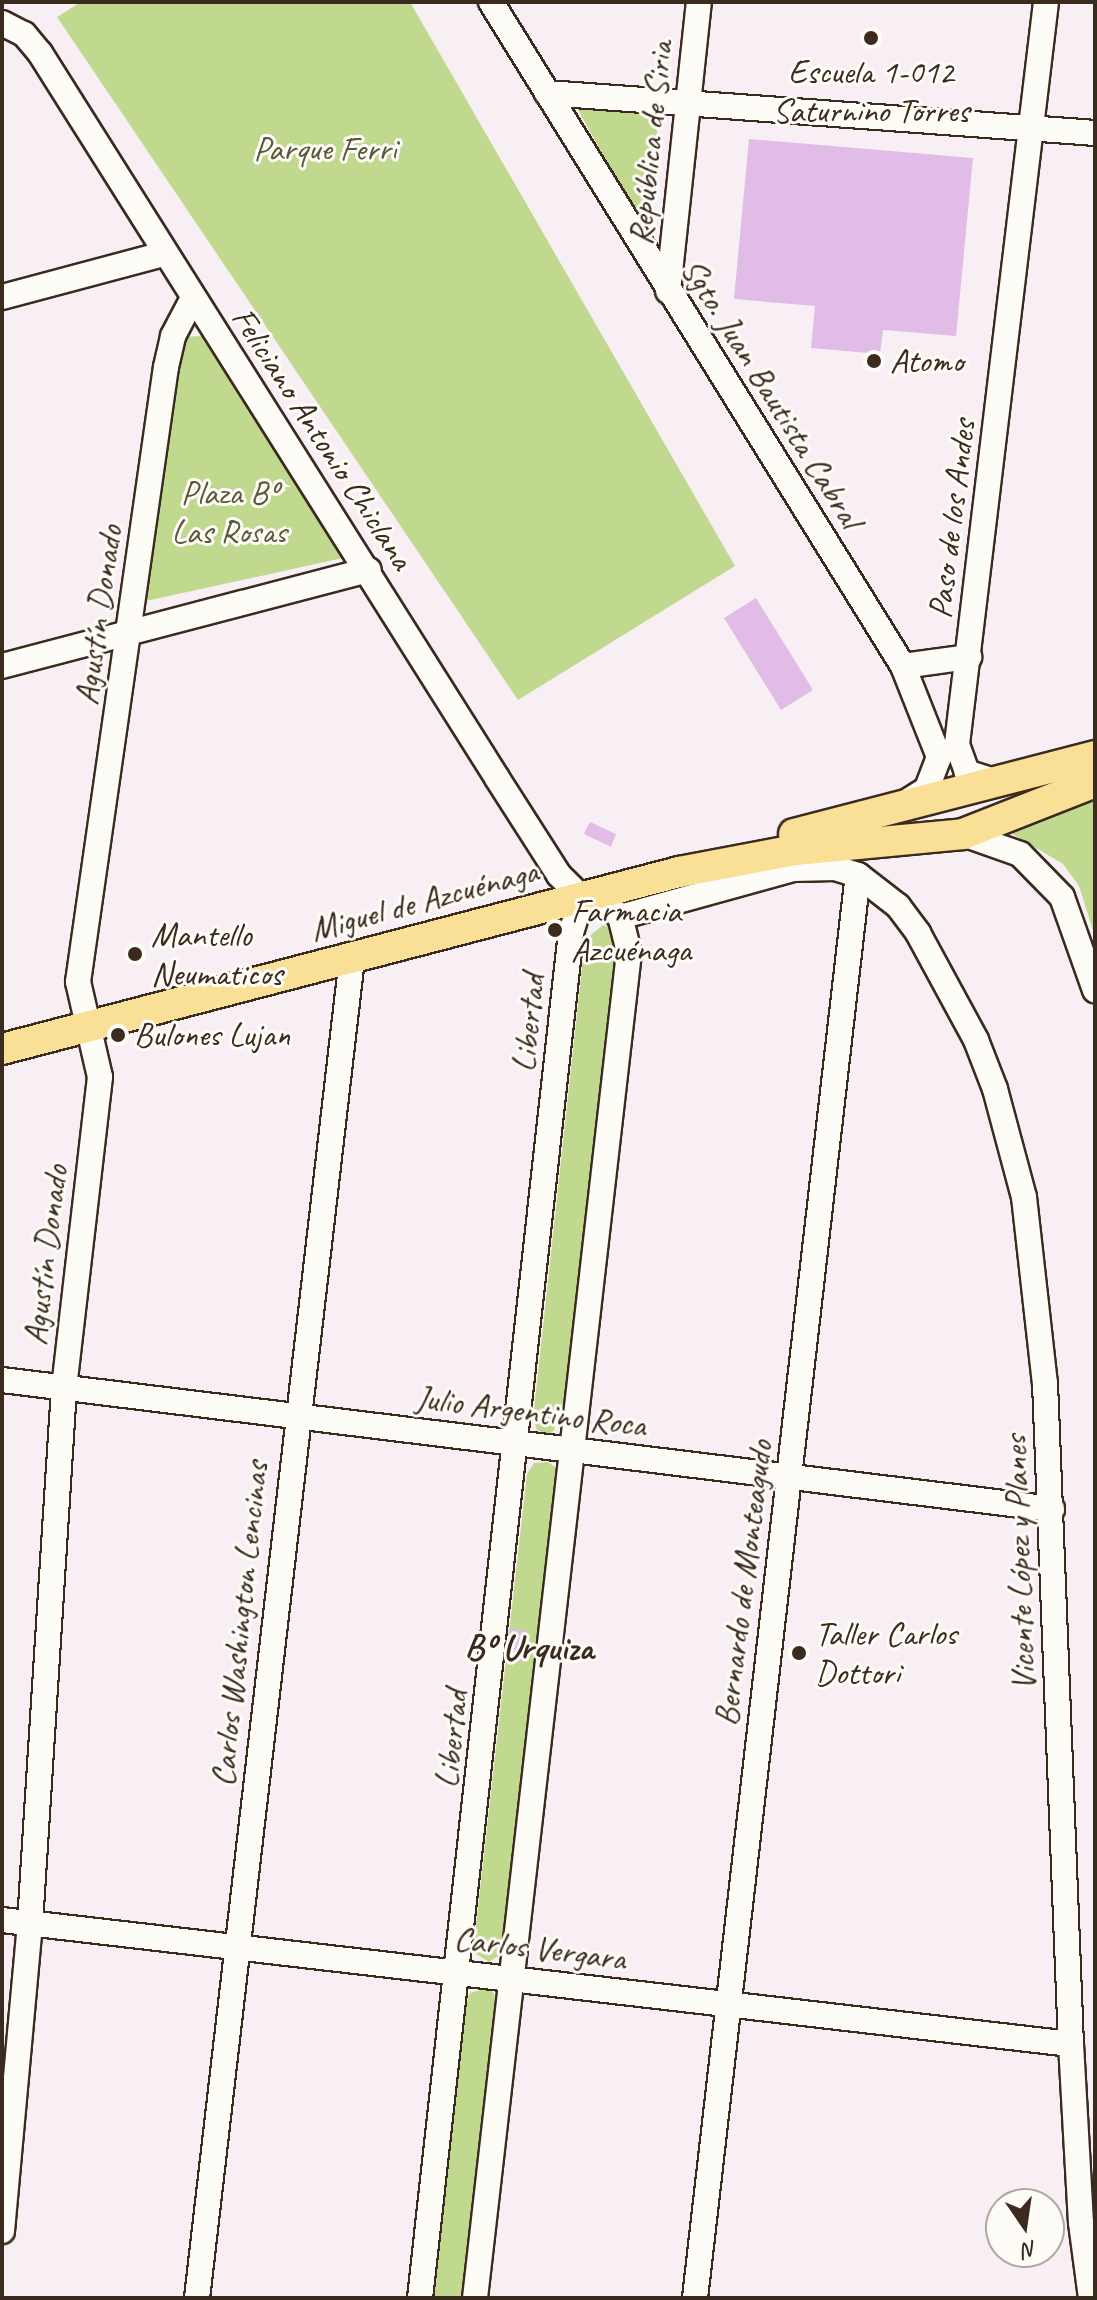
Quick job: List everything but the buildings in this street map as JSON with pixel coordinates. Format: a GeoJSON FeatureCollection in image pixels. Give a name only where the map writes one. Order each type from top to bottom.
{"type":"FeatureCollection","features":[{"type":"Feature","properties":{"kind":"main road","name":"Miguel de Azcuénaga"},"geometry":{"type":"LineString","coordinates":[[679,872],[749,846],[1095,756]]}},
{"type":"Feature","properties":{"kind":"main road","name":"Miguel de Azcuénaga"},"geometry":{"type":"LineString","coordinates":[[2,1049],[679,872],[795,850],[963,834],[1095,782]]}},
{"type":"Feature","properties":{"kind":"street","name":"Sgto. Juan Bautista Cabral"},"geometry":{"type":"LineString","coordinates":[[491,2],[903,666],[939,757],[927,789],[887,811]]}},
{"type":"Feature","properties":{"kind":"street","name":"República de Siria"},"geometry":{"type":"LineString","coordinates":[[668,291],[699,2]]}},
{"type":"Feature","properties":{"kind":"street","name":"Paso de los Andes"},"geometry":{"type":"LineString","coordinates":[[997,782],[967,772],[958,758],[1046,2]]}},
{"type":"Feature","properties":{"kind":"street","name":"Feliciano Antonio Chiclana"},"geometry":{"type":"LineString","coordinates":[[2,23],[24,34],[40,53],[192,300],[369,570],[559,875],[582,898]]}},
{"type":"Feature","properties":{"kind":"street"},"geometry":{"type":"LineString","coordinates":[[547,93],[1095,133]]}},
{"type":"Feature","properties":{"kind":"street"},"geometry":{"type":"LineString","coordinates":[[2,297],[164,254]]}},
{"type":"Feature","properties":{"kind":"street","name":"Agustín Donado"},"geometry":{"type":"LineString","coordinates":[[2,2231],[30,1923],[64,1388],[100,1077],[86,1028],[79,974],[132,628],[166,367],[173,336],[192,300]]}},
{"type":"Feature","properties":{"kind":"street"},"geometry":{"type":"LineString","coordinates":[[2,666],[132,628],[369,570]]}},
{"type":"Feature","properties":{"kind":"street"},"geometry":{"type":"LineString","coordinates":[[903,666],[969,657]]}},
{"type":"Feature","properties":{"kind":"street"},"geometry":{"type":"LineString","coordinates":[[963,834],[1020,854],[1062,897],[1095,990]]}},
{"type":"Feature","properties":{"kind":"street"},"geometry":{"type":"LineString","coordinates":[[620,917],[793,869],[835,868],[858,875]]}},
{"type":"Feature","properties":{"kind":"street","name":"Bernardo de Monteagudo"},"geometry":{"type":"LineString","coordinates":[[695,2298],[858,875]]}},
{"type":"Feature","properties":{"kind":"street","name":"Vicente López y Planes"},"geometry":{"type":"LineString","coordinates":[[858,875],[898,906],[925,946],[976,1040],[1005,1121],[1035,1264],[1052,1509],[1071,2044],[1081,2223],[1091,2298]]}},
{"type":"Feature","properties":{"kind":"street"},"geometry":{"type":"LineString","coordinates":[[475,2298],[629,952],[620,917],[600,900],[582,898]]}},
{"type":"Feature","properties":{"kind":"street","name":"Libertad"},"geometry":{"type":"LineString","coordinates":[[420,2298],[518,1444],[571,933],[582,898]]}},
{"type":"Feature","properties":{"kind":"street","name":"Carlos Washington Lencinas"},"geometry":{"type":"LineString","coordinates":[[197,2298],[296,1417],[352,958]]}},
{"type":"Feature","properties":{"kind":"street","name":"Julio Argentino Roca"},"geometry":{"type":"LineString","coordinates":[[2,1380],[1052,1509]]}},
{"type":"Feature","properties":{"kind":"street","name":"Carlos Vergara"},"geometry":{"type":"LineString","coordinates":[[2,1920],[1071,2044]]}},
{"type":"Feature","properties":{"kind":"green space","name":"Parque Ferri"},"geometry":{"type":"Polygon","coordinates":[[[81,2],[410,2],[735,566],[518,700],[57,17],[81,2]]]}},
{"type":"Feature","properties":{"kind":"green space"},"geometry":{"type":"Polygon","coordinates":[[[577,108],[659,114],[647,214],[635,212],[577,108]]]}},
{"type":"Feature","properties":{"kind":"green space","name":"Plaza Bº Las Rosas"},"geometry":{"type":"Polygon","coordinates":[[[201,336],[343,558],[146,601],[183,337],[201,336]]]}},
{"type":"Feature","properties":{"kind":"green space"},"geometry":{"type":"Polygon","coordinates":[[[1095,794],[1095,937],[1079,886],[1063,864],[1004,829],[1095,794]]]}},
{"type":"Feature","properties":{"kind":"green space"},"geometry":{"type":"Polygon","coordinates":[[[603,925],[612,928],[617,949],[562,1424],[548,1435],[537,1430],[533,1419],[585,940],[603,925]]]}},
{"type":"Feature","properties":{"kind":"green space"},"geometry":{"type":"Polygon","coordinates":[[[548,1462],[556,1468],[556,1480],[503,1953],[489,1962],[473,1952],[527,1474],[534,1463],[548,1462]]]}},
{"type":"Feature","properties":{"kind":"green space"},"geometry":{"type":"Polygon","coordinates":[[[484,1989],[493,1992],[497,2004],[463,2298],[434,2298],[467,2001],[470,1993],[484,1989]]]}},
{"type":"Feature","properties":{"kind":"place","name":"Escuela 1-012 Saturnino Torres"},"geometry":{"type":"Point","coordinates":[871,38]}},
{"type":"Feature","properties":{"kind":"place","name":"Atomo"},"geometry":{"type":"Point","coordinates":[874,361]}},
{"type":"Feature","properties":{"kind":"place","name":"Farmacia Azcuénaga"},"geometry":{"type":"Point","coordinates":[555,930]}},
{"type":"Feature","properties":{"kind":"place","name":"Mantello Neumaticos"},"geometry":{"type":"Point","coordinates":[135,954]}},
{"type":"Feature","properties":{"kind":"place","name":"Bulones Lujan"},"geometry":{"type":"Point","coordinates":[118,1035]}},
{"type":"Feature","properties":{"kind":"place","name":"Taller Carlos Dottori"},"geometry":{"type":"Point","coordinates":[799,1653]}},
{"type":"Feature","properties":{"kind":"district","name":"Bº Urquiza"},"geometry":{"type":"Point","coordinates":[529,1648]}}]}
